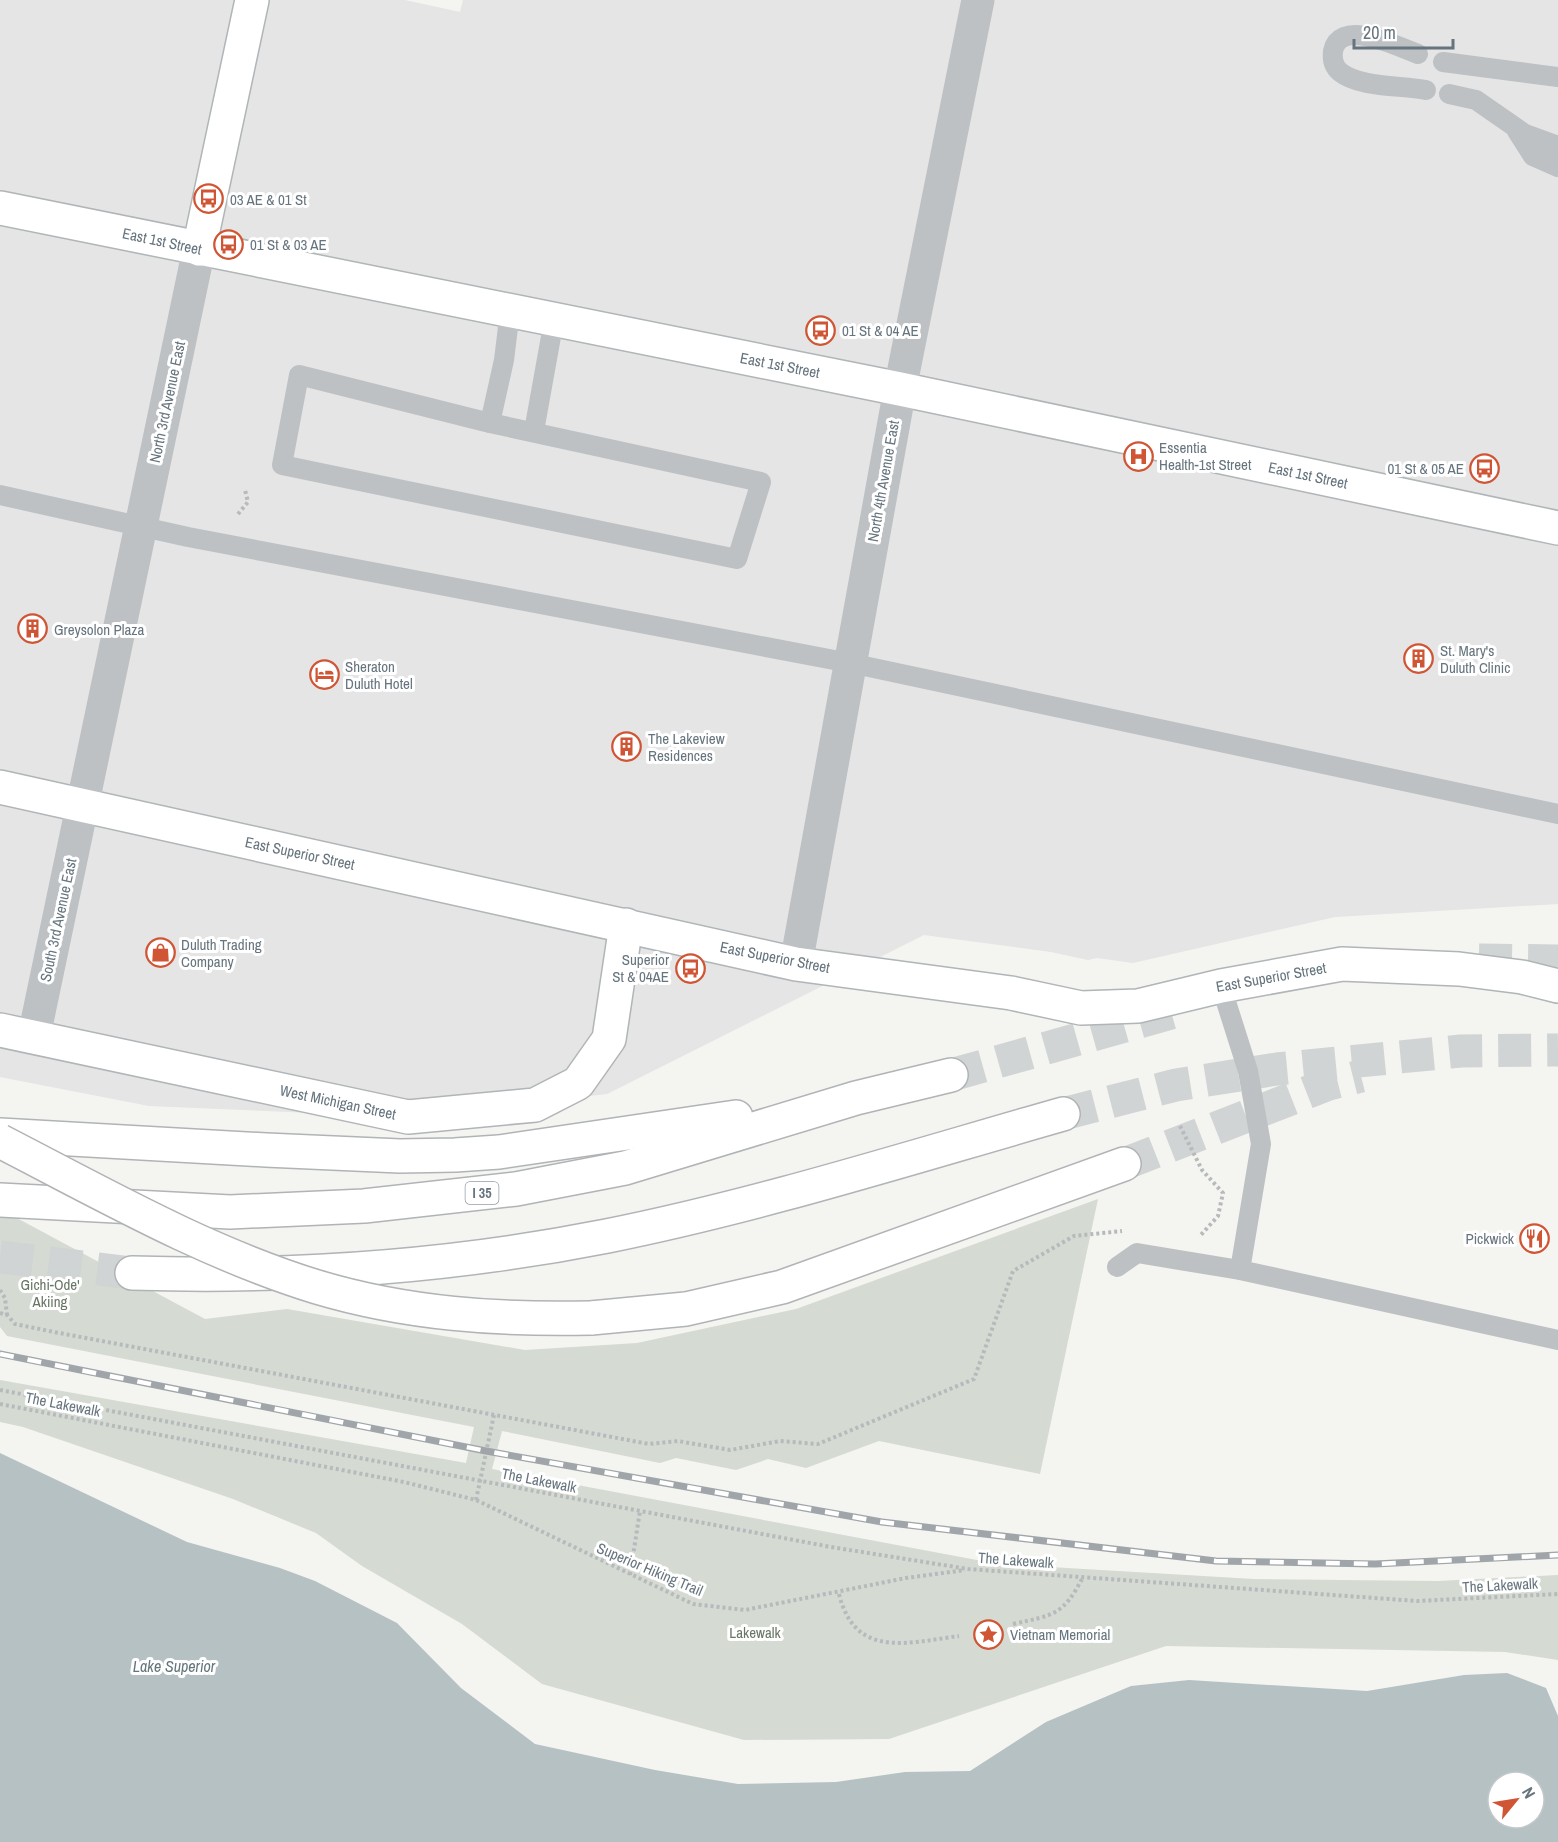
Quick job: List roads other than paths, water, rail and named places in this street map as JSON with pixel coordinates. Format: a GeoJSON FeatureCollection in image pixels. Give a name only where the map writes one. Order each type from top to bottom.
{"type":"FeatureCollection","features":[{"type":"Feature","properties":{"kind":"main road","name":"North 3rd Avenue East"},"geometry":{"type":"LineString","coordinates":[[199,249],[252,0]]}},
{"type":"Feature","properties":{"kind":"main road","name":"East 1st Street"},"geometry":{"type":"LineString","coordinates":[[0,208],[900,389],[1558,528]]}},
{"type":"Feature","properties":{"kind":"main road","name":"East Superior Street"},"geometry":{"type":"LineString","coordinates":[[0,786],[795,964],[1011,993],[1081,1008],[1138,1006],[1221,986],[1342,964],[1459,969],[1522,977],[1558,986]]}},
{"type":"Feature","properties":{"kind":"main road","name":"West Michigan Street"},"geometry":{"type":"LineString","coordinates":[[0,1030],[408,1117],[535,1105],[578,1083],[609,1039],[626,925]]}},
{"type":"Feature","properties":{"kind":"main road","name":"I 35"},"geometry":{"type":"LineString","coordinates":[[0,1200],[230,1212],[332,1208],[432,1200],[516,1189],[625,1168],[856,1098],[951,1075]]}},
{"type":"Feature","properties":{"kind":"main road"},"geometry":{"type":"LineString","coordinates":[[0,1135],[400,1156],[456,1155],[499,1152],[661,1129],[856,1098]]}},
{"type":"Feature","properties":{"kind":"main road"},"geometry":{"type":"LineString","coordinates":[[132,1274],[309,1274],[475,1258],[557,1245],[609,1235],[806,1188],[1063,1114]]}},
{"type":"Feature","properties":{"kind":"main road"},"geometry":{"type":"LineString","coordinates":[[0,1141],[211,1247],[317,1287],[421,1310],[459,1315],[529,1319],[591,1318],[686,1309],[782,1287],[1124,1164]]}},
{"type":"Feature","properties":{"kind":"street","name":"North 4th Avenue East"},"geometry":{"type":"LineString","coordinates":[[795,964],[900,389],[978,0]]}},
{"type":"Feature","properties":{"kind":"street","name":"North 3rd Avenue East"},"geometry":{"type":"LineString","coordinates":[[83,804],[199,249]]}},
{"type":"Feature","properties":{"kind":"street","name":"South 3rd Avenue East"},"geometry":{"type":"LineString","coordinates":[[34,1036],[83,804]]}},
{"type":"Feature","properties":{"kind":"lane"},"geometry":{"type":"LineString","coordinates":[[1418,54],[1373,37],[1344,36],[1337,40],[1333,52],[1334,64],[1341,73],[1374,84],[1403,85],[1426,90]]}},
{"type":"Feature","properties":{"kind":"lane"},"geometry":{"type":"LineString","coordinates":[[1443,62],[1558,77]]}},
{"type":"Feature","properties":{"kind":"lane"},"geometry":{"type":"LineString","coordinates":[[1476,99],[1480,68]]}},
{"type":"Feature","properties":{"kind":"lane"},"geometry":{"type":"LineString","coordinates":[[1449,94],[1476,99],[1536,140],[1558,146]]}},
{"type":"Feature","properties":{"kind":"lane"},"geometry":{"type":"LineString","coordinates":[[1514,126],[1533,156],[1558,166]]}},
{"type":"Feature","properties":{"kind":"lane"},"geometry":{"type":"LineString","coordinates":[[490,423],[504,360],[510,311]]}},
{"type":"Feature","properties":{"kind":"lane"},"geometry":{"type":"LineString","coordinates":[[534,431],[554,320]]}},
{"type":"Feature","properties":{"kind":"lane"},"geometry":{"type":"LineString","coordinates":[[299,375],[490,423],[761,482],[737,559],[282,465],[299,375]]}},
{"type":"Feature","properties":{"kind":"lane"},"geometry":{"type":"LineString","coordinates":[[0,495],[140,526],[850,663],[1558,814]]}},
{"type":"Feature","properties":{"kind":"lane"},"geometry":{"type":"LineString","coordinates":[[1221,986],[1243,1054],[1259,1124],[1259,1164],[1240,1270]]}},
{"type":"Feature","properties":{"kind":"lane"},"geometry":{"type":"LineString","coordinates":[[1117,1267],[1137,1253],[1240,1270],[1558,1340]]}},
{"type":"Feature","properties":{"kind":"water","name":"Lake Superior"},"geometry":{"type":"Polygon","coordinates":[[[0,1425],[541,1686],[743,1743],[890,1742],[1166,1649],[1558,1663],[1558,1842],[0,1842],[0,1425]]]}},
{"type":"Feature","properties":{"kind":"tunnel"},"geometry":{"type":"LineString","coordinates":[[1479,960],[1558,961]]}},
{"type":"Feature","properties":{"kind":"tunnel"},"geometry":{"type":"LineString","coordinates":[[951,1075],[1178,1011]]}},
{"type":"Feature","properties":{"kind":"tunnel"},"geometry":{"type":"LineString","coordinates":[[1063,1114],[1176,1085],[1277,1069],[1461,1051],[1558,1050]]}},
{"type":"Feature","properties":{"kind":"tunnel"},"geometry":{"type":"LineString","coordinates":[[1124,1164],[1329,1084],[1361,1076]]}},
{"type":"Feature","properties":{"kind":"tunnel"},"geometry":{"type":"LineString","coordinates":[[0,1257],[132,1273]]}},
{"type":"Feature","properties":{"kind":"railway"},"geometry":{"type":"LineString","coordinates":[[0,1354],[486,1451],[882,1522],[1216,1561],[1375,1564],[1558,1555]]}},
{"type":"Feature","properties":{"kind":"place","name":"03 AE & 01 St"},"geometry":{"type":"Point","coordinates":[209,199]}},
{"type":"Feature","properties":{"kind":"place","name":"01 St & 03 AE"},"geometry":{"type":"Point","coordinates":[229,244]}},
{"type":"Feature","properties":{"kind":"place","name":"01 St & 04 AE"},"geometry":{"type":"Point","coordinates":[821,330]}},
{"type":"Feature","properties":{"kind":"place","name":"Essentia Health-1st Street"},"geometry":{"type":"Point","coordinates":[1138,456]}},
{"type":"Feature","properties":{"kind":"place","name":"01 St & 05 AE"},"geometry":{"type":"Point","coordinates":[1485,468]}},
{"type":"Feature","properties":{"kind":"place","name":"Greysolon Plaza"},"geometry":{"type":"Point","coordinates":[33,629]}},
{"type":"Feature","properties":{"kind":"place","name":"St. Mary's Duluth Clinic"},"geometry":{"type":"Point","coordinates":[1419,659]}},
{"type":"Feature","properties":{"kind":"place","name":"Sheraton Duluth Hotel"},"geometry":{"type":"Point","coordinates":[324,675]}},
{"type":"Feature","properties":{"kind":"place","name":"The Lakeview Residences"},"geometry":{"type":"Point","coordinates":[627,747]}},
{"type":"Feature","properties":{"kind":"place","name":"Duluth Trading Company"},"geometry":{"type":"Point","coordinates":[160,953]}},
{"type":"Feature","properties":{"kind":"place","name":"Superior St & 04AE"},"geometry":{"type":"Point","coordinates":[690,968]}},
{"type":"Feature","properties":{"kind":"place","name":"Pickwick"},"geometry":{"type":"Point","coordinates":[1535,1238]}},
{"type":"Feature","properties":{"kind":"place","name":"Vietnam Memorial"},"geometry":{"type":"Point","coordinates":[989,1634]}},
{"type":"Feature","properties":{"kind":"park label","name":"Gichi-Ode' Akiing"},"geometry":{"type":"Point","coordinates":[50,1292]}},
{"type":"Feature","properties":{"kind":"park label","name":"Lakewalk"},"geometry":{"type":"Point","coordinates":[755,1632]}}]}
